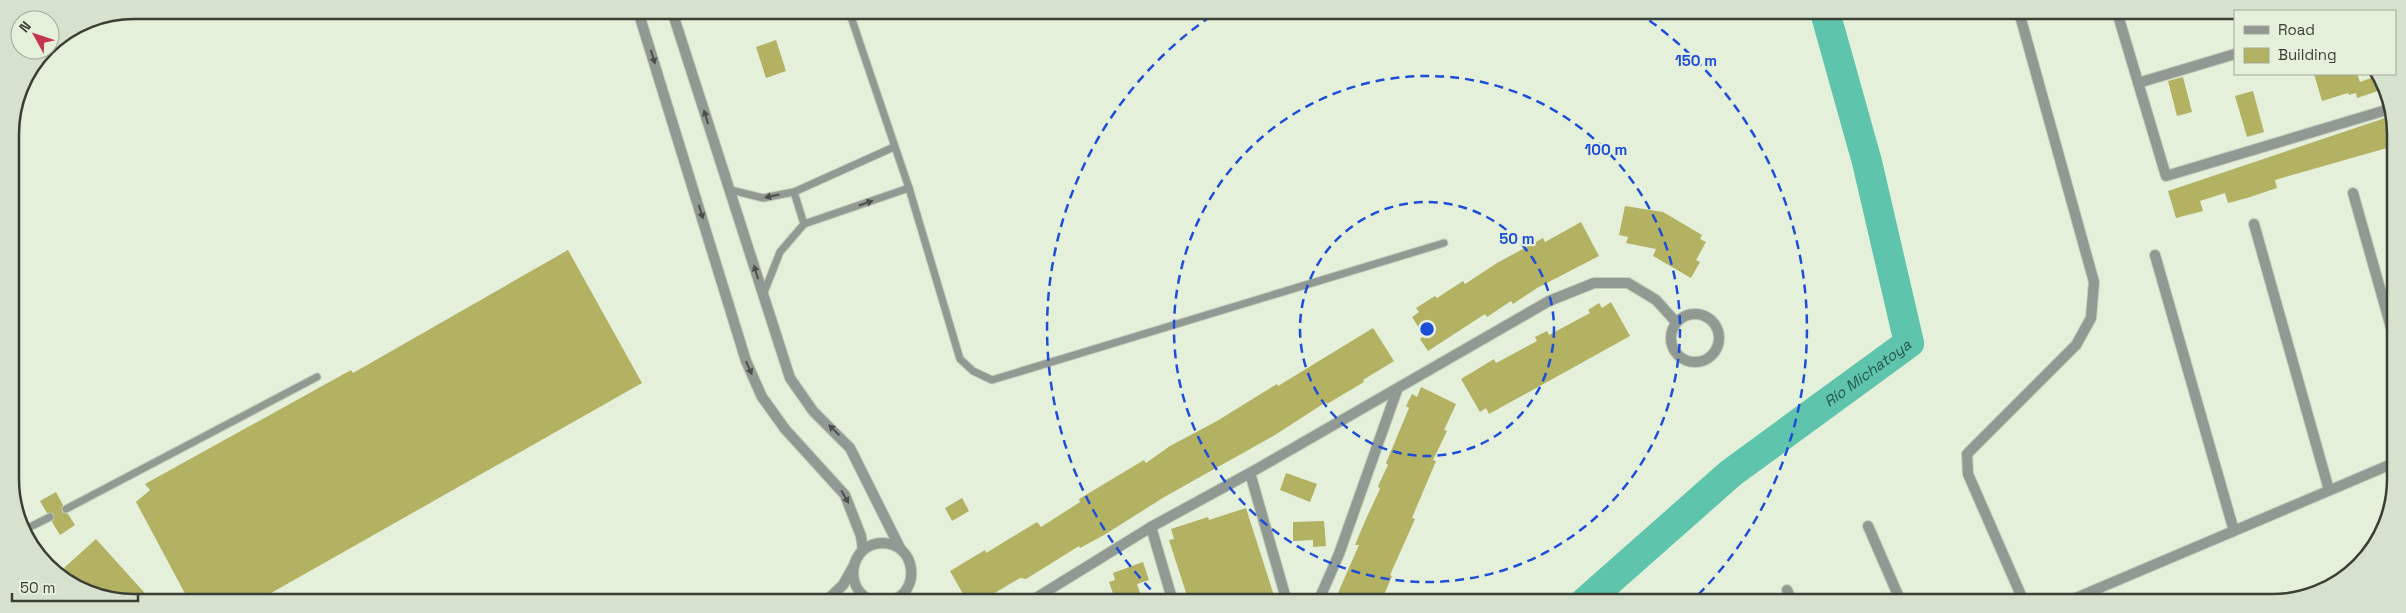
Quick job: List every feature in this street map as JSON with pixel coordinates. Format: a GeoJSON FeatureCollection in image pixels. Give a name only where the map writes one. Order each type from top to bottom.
{"type":"FeatureCollection","features":[{"type":"Feature","properties":{"kind":"street"},"geometry":{"type":"LineString","coordinates":[[640,19],[746,361],[762,397],[785,429],[845,495],[861,536],[863,550]]}},
{"type":"Feature","properties":{"kind":"street"},"geometry":{"type":"LineString","coordinates":[[675,19],[790,378],[813,411],[850,448],[900,548],[909,560],[912,575],[907,589],[902,594]]}},
{"type":"Feature","properties":{"kind":"street"},"geometry":{"type":"LineString","coordinates":[[2020,19],[2094,282],[2091,318],[2076,345],[1968,454],[1968,474],[2020,594]]}},
{"type":"Feature","properties":{"kind":"street"},"geometry":{"type":"LineString","coordinates":[[2119,19],[2166,176],[2385,110]]}},
{"type":"Feature","properties":{"kind":"street"},"geometry":{"type":"LineString","coordinates":[[2138,83],[2234,54]]}},
{"type":"Feature","properties":{"kind":"street"},"geometry":{"type":"LineString","coordinates":[[2353,193],[2387,313]]}},
{"type":"Feature","properties":{"kind":"street"},"geometry":{"type":"LineString","coordinates":[[2254,224],[2329,490]]}},
{"type":"Feature","properties":{"kind":"street"},"geometry":{"type":"LineString","coordinates":[[2155,255],[2234,531]]}},
{"type":"Feature","properties":{"kind":"street"},"geometry":{"type":"LineString","coordinates":[[1044,594],[1151,527],[1397,390],[1550,301],[1594,283],[1628,283],[1656,300],[1676,322]]}},
{"type":"Feature","properties":{"kind":"street"},"geometry":{"type":"LineString","coordinates":[[1691,314],[1706,317],[1713,322],[1719,337],[1714,352],[1709,358],[1694,362],[1680,358],[1674,352],[1670,336],[1676,322],[1691,314]]}},
{"type":"Feature","properties":{"kind":"street"},"geometry":{"type":"LineString","coordinates":[[1322,594],[1339,554],[1397,390]]}},
{"type":"Feature","properties":{"kind":"street"},"geometry":{"type":"LineString","coordinates":[[2083,594],[2387,466]]}},
{"type":"Feature","properties":{"kind":"street"},"geometry":{"type":"LineString","coordinates":[[1250,473],[1285,594]]}},
{"type":"Feature","properties":{"kind":"street"},"geometry":{"type":"LineString","coordinates":[[1868,526],[1898,594]]}},
{"type":"Feature","properties":{"kind":"street"},"geometry":{"type":"LineString","coordinates":[[1151,527],[1171,594]]}},
{"type":"Feature","properties":{"kind":"street"},"geometry":{"type":"LineString","coordinates":[[833,594],[843,585],[863,550],[881,543],[900,548]]}},
{"type":"Feature","properties":{"kind":"street"},"geometry":{"type":"LineString","coordinates":[[853,566],[854,585],[862,594]]}},
{"type":"Feature","properties":{"kind":"street"},"geometry":{"type":"LineString","coordinates":[[1787,590],[1789,594]]}},
{"type":"Feature","properties":{"kind":"lane"},"geometry":{"type":"LineString","coordinates":[[852,19],[909,188],[960,359],[973,371],[992,380],[1444,243]]}},
{"type":"Feature","properties":{"kind":"lane"},"geometry":{"type":"LineString","coordinates":[[731,190],[763,198],[794,192],[894,147]]}},
{"type":"Feature","properties":{"kind":"lane"},"geometry":{"type":"LineString","coordinates":[[763,296],[780,252],[804,224],[909,188]]}},
{"type":"Feature","properties":{"kind":"lane"},"geometry":{"type":"LineString","coordinates":[[794,192],[804,224]]}},
{"type":"Feature","properties":{"kind":"lane"},"geometry":{"type":"LineString","coordinates":[[66,509],[317,377]]}},
{"type":"Feature","properties":{"kind":"lane"},"geometry":{"type":"LineString","coordinates":[[30,527],[50,517]]}},
{"type":"Feature","properties":{"kind":"building"},"geometry":{"type":"Polygon","coordinates":[[[776,40],[786,71],[766,78],[756,47],[776,40]]]}},
{"type":"Feature","properties":{"kind":"building"},"geometry":{"type":"Polygon","coordinates":[[[2314,75],[2357,75],[2360,82],[2373,77],[2378,91],[2357,98],[2356,93],[2349,95],[2348,93],[2322,101],[2314,75]]]}},
{"type":"Feature","properties":{"kind":"building"},"geometry":{"type":"Polygon","coordinates":[[[2183,77],[2192,112],[2177,116],[2168,81],[2183,77]]]}},
{"type":"Feature","properties":{"kind":"building"},"geometry":{"type":"Polygon","coordinates":[[[2253,91],[2264,132],[2247,137],[2235,96],[2253,91]]]}},
{"type":"Feature","properties":{"kind":"building"},"geometry":{"type":"Polygon","coordinates":[[[2386,118],[2387,148],[2275,180],[2277,188],[2228,203],[2225,193],[2200,201],[2203,211],[2176,218],[2168,191],[2386,118]]]}},
{"type":"Feature","properties":{"kind":"building"},"geometry":{"type":"Polygon","coordinates":[[[1625,206],[1663,212],[1702,235],[1700,239],[1706,242],[1696,260],[1700,262],[1691,278],[1653,256],[1656,249],[1626,243],[1628,237],[1619,235],[1625,206]]]}},
{"type":"Feature","properties":{"kind":"building"},"geometry":{"type":"Polygon","coordinates":[[[1581,222],[1599,256],[1537,288],[1513,304],[1511,301],[1487,317],[1485,314],[1428,351],[1420,339],[1424,336],[1412,317],[1419,312],[1416,308],[1435,296],[1437,298],[1463,281],[1465,284],[1497,263],[1543,238],[1545,242],[1581,222]]]}},
{"type":"Feature","properties":{"kind":"building"},"geometry":{"type":"Polygon","coordinates":[[[568,250],[642,383],[269,594],[185,594],[136,502],[150,490],[145,484],[351,370],[353,373],[568,250]]]}},
{"type":"Feature","properties":{"kind":"building"},"geometry":{"type":"Polygon","coordinates":[[[1611,302],[1630,336],[1489,414],[1486,408],[1480,412],[1461,379],[1494,359],[1496,363],[1537,341],[1535,337],[1547,331],[1549,335],[1590,313],[1588,310],[1599,303],[1602,308],[1611,302]]]}},
{"type":"Feature","properties":{"kind":"building"},"geometry":{"type":"Polygon","coordinates":[[[1373,328],[1394,361],[1363,380],[1364,382],[1327,404],[1326,402],[1275,435],[1166,496],[1104,535],[1080,548],[1079,546],[1026,579],[1020,578],[993,594],[963,594],[950,571],[985,550],[986,553],[1037,522],[1041,527],[1080,502],[1079,499],[1144,460],[1146,463],[1170,446],[1217,421],[1277,384],[1278,386],[1373,328]]]}},
{"type":"Feature","properties":{"kind":"building"},"geometry":{"type":"Polygon","coordinates":[[[1421,387],[1456,404],[1444,430],[1447,431],[1433,460],[1436,461],[1412,518],[1415,519],[1390,575],[1392,576],[1384,594],[1338,594],[1359,545],[1355,545],[1380,489],[1378,486],[1388,465],[1386,463],[1409,408],[1406,406],[1412,394],[1417,397],[1421,387]]]}},
{"type":"Feature","properties":{"kind":"building"},"geometry":{"type":"Polygon","coordinates":[[[1286,473],[1317,484],[1310,502],[1280,490],[1286,473]]]}},
{"type":"Feature","properties":{"kind":"building"},"geometry":{"type":"Polygon","coordinates":[[[56,492],[63,505],[62,512],[68,514],[75,525],[60,535],[52,522],[54,514],[47,513],[40,501],[56,492]]]}},
{"type":"Feature","properties":{"kind":"building"},"geometry":{"type":"Polygon","coordinates":[[[962,498],[969,511],[952,521],[945,508],[962,498]]]}},
{"type":"Feature","properties":{"kind":"building"},"geometry":{"type":"Polygon","coordinates":[[[1246,508],[1273,594],[1186,594],[1169,540],[1174,539],[1171,529],[1208,517],[1209,520],[1246,508]]]}},
{"type":"Feature","properties":{"kind":"building"},"geometry":{"type":"Polygon","coordinates":[[[1324,521],[1326,546],[1313,547],[1313,540],[1293,541],[1293,522],[1324,521]]]}},
{"type":"Feature","properties":{"kind":"building"},"geometry":{"type":"Polygon","coordinates":[[[96,539],[146,594],[126,594],[97,588],[76,579],[64,568],[96,539]]]}},
{"type":"Feature","properties":{"kind":"building"},"geometry":{"type":"Polygon","coordinates":[[[1143,562],[1149,580],[1137,584],[1140,594],[1113,594],[1109,582],[1115,580],[1113,573],[1143,562]]]}},
{"type":"Feature","properties":{"kind":"waterway","name":"Río Michatoya"},"geometry":{"type":"LineString","coordinates":[[1594,594],[1731,473],[1909,343],[1867,162],[1827,19]]}}]}
